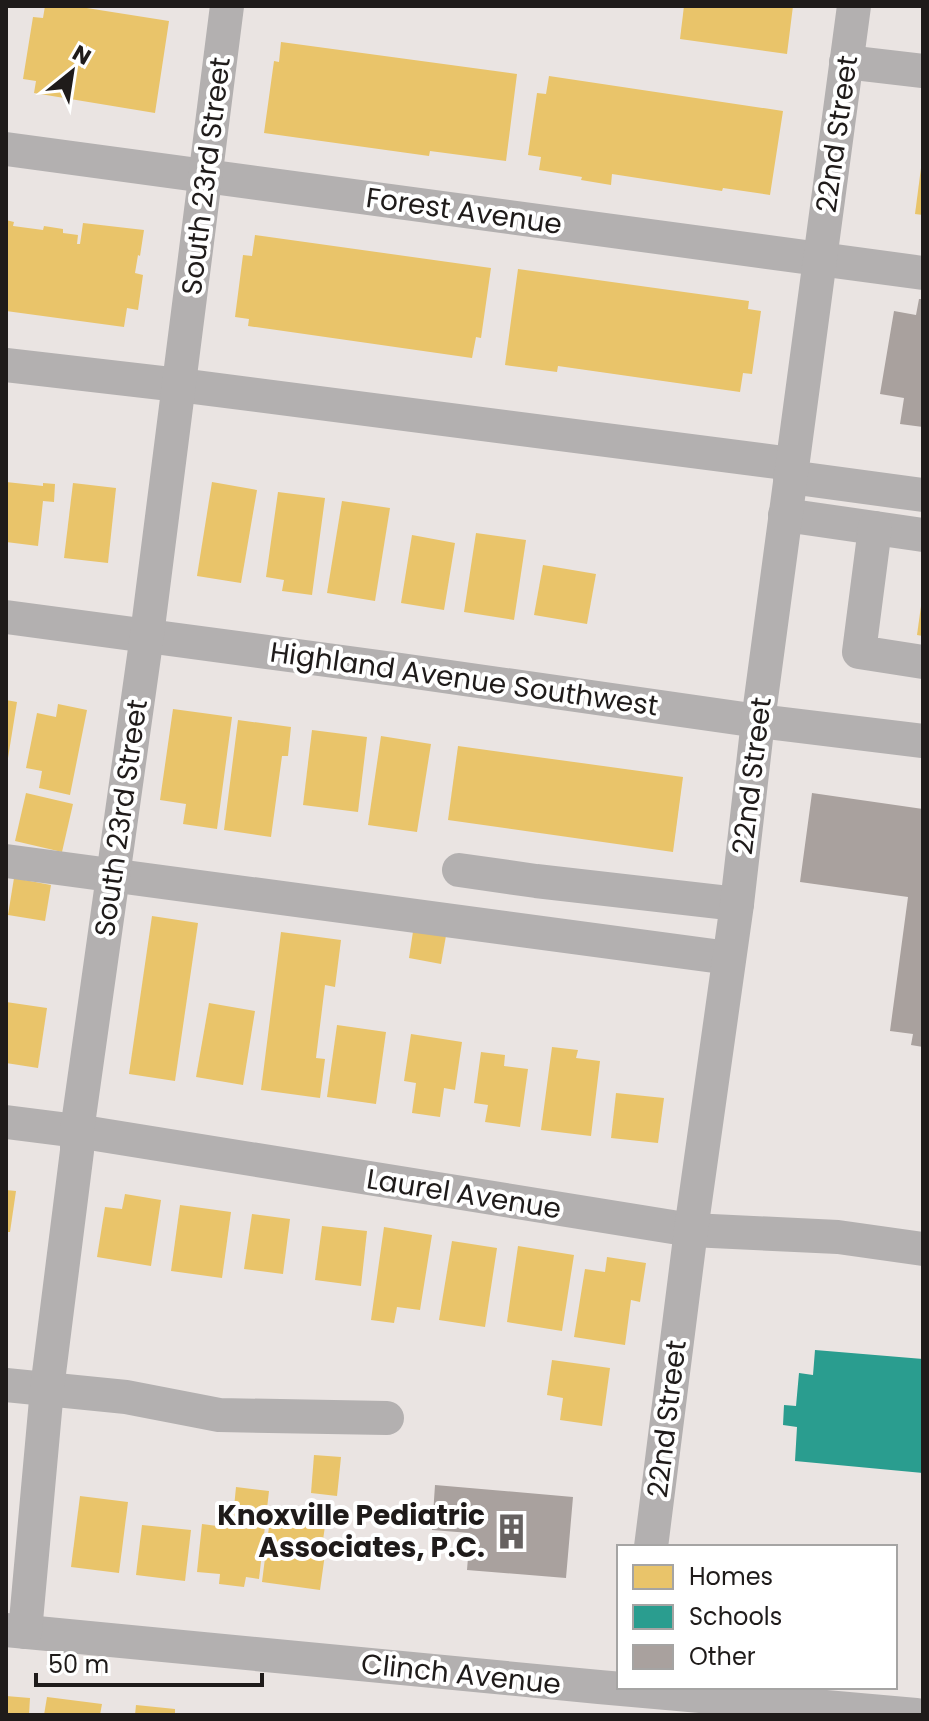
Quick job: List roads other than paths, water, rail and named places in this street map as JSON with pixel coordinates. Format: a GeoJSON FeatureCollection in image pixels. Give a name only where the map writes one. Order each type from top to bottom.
{"type":"FeatureCollection","features":[{"type":"Feature","properties":{"kind":"street","name":"South 23rd Street"},"geometry":{"type":"LineString","coordinates":[[16,1631],[77,1151],[77,1131],[147,635],[227,6]]}},
{"type":"Feature","properties":{"kind":"street","name":"22nd Street"},"geometry":{"type":"LineString","coordinates":[[651,1545],[854,6]]}},
{"type":"Feature","properties":{"kind":"street"},"geometry":{"type":"LineString","coordinates":[[846,62],[923,71]]}},
{"type":"Feature","properties":{"kind":"street","name":"Forest Avenue"},"geometry":{"type":"LineString","coordinates":[[6,149],[923,273]]}},
{"type":"Feature","properties":{"kind":"street"},"geometry":{"type":"LineString","coordinates":[[6,365],[179,385],[791,471],[923,495]]}},
{"type":"Feature","properties":{"kind":"street"},"geometry":{"type":"LineString","coordinates":[[785,515],[923,535]]}},
{"type":"Feature","properties":{"kind":"street"},"geometry":{"type":"LineString","coordinates":[[875,528],[859,652],[923,662]]}},
{"type":"Feature","properties":{"kind":"street","name":"Highland Avenue Southwest"},"geometry":{"type":"LineString","coordinates":[[6,617],[923,741]]}},
{"type":"Feature","properties":{"kind":"street"},"geometry":{"type":"LineString","coordinates":[[6,861],[729,958]]}},
{"type":"Feature","properties":{"kind":"street"},"geometry":{"type":"LineString","coordinates":[[459,870],[737,904]]}},
{"type":"Feature","properties":{"kind":"street","name":"Laurel Avenue"},"geometry":{"type":"LineString","coordinates":[[6,1122],[691,1230],[838,1237],[923,1249]]}},
{"type":"Feature","properties":{"kind":"street"},"geometry":{"type":"LineString","coordinates":[[6,1385],[126,1397],[219,1415],[387,1418]]}},
{"type":"Feature","properties":{"kind":"street","name":"Clinch Avenue"},"geometry":{"type":"LineString","coordinates":[[16,1631],[632,1697],[916,1715]]}},
{"type":"Feature","properties":{"kind":"place","name":"Knoxville Pediatric Associates, P.C."},"geometry":{"type":"Point","coordinates":[511,1531]}}]}
